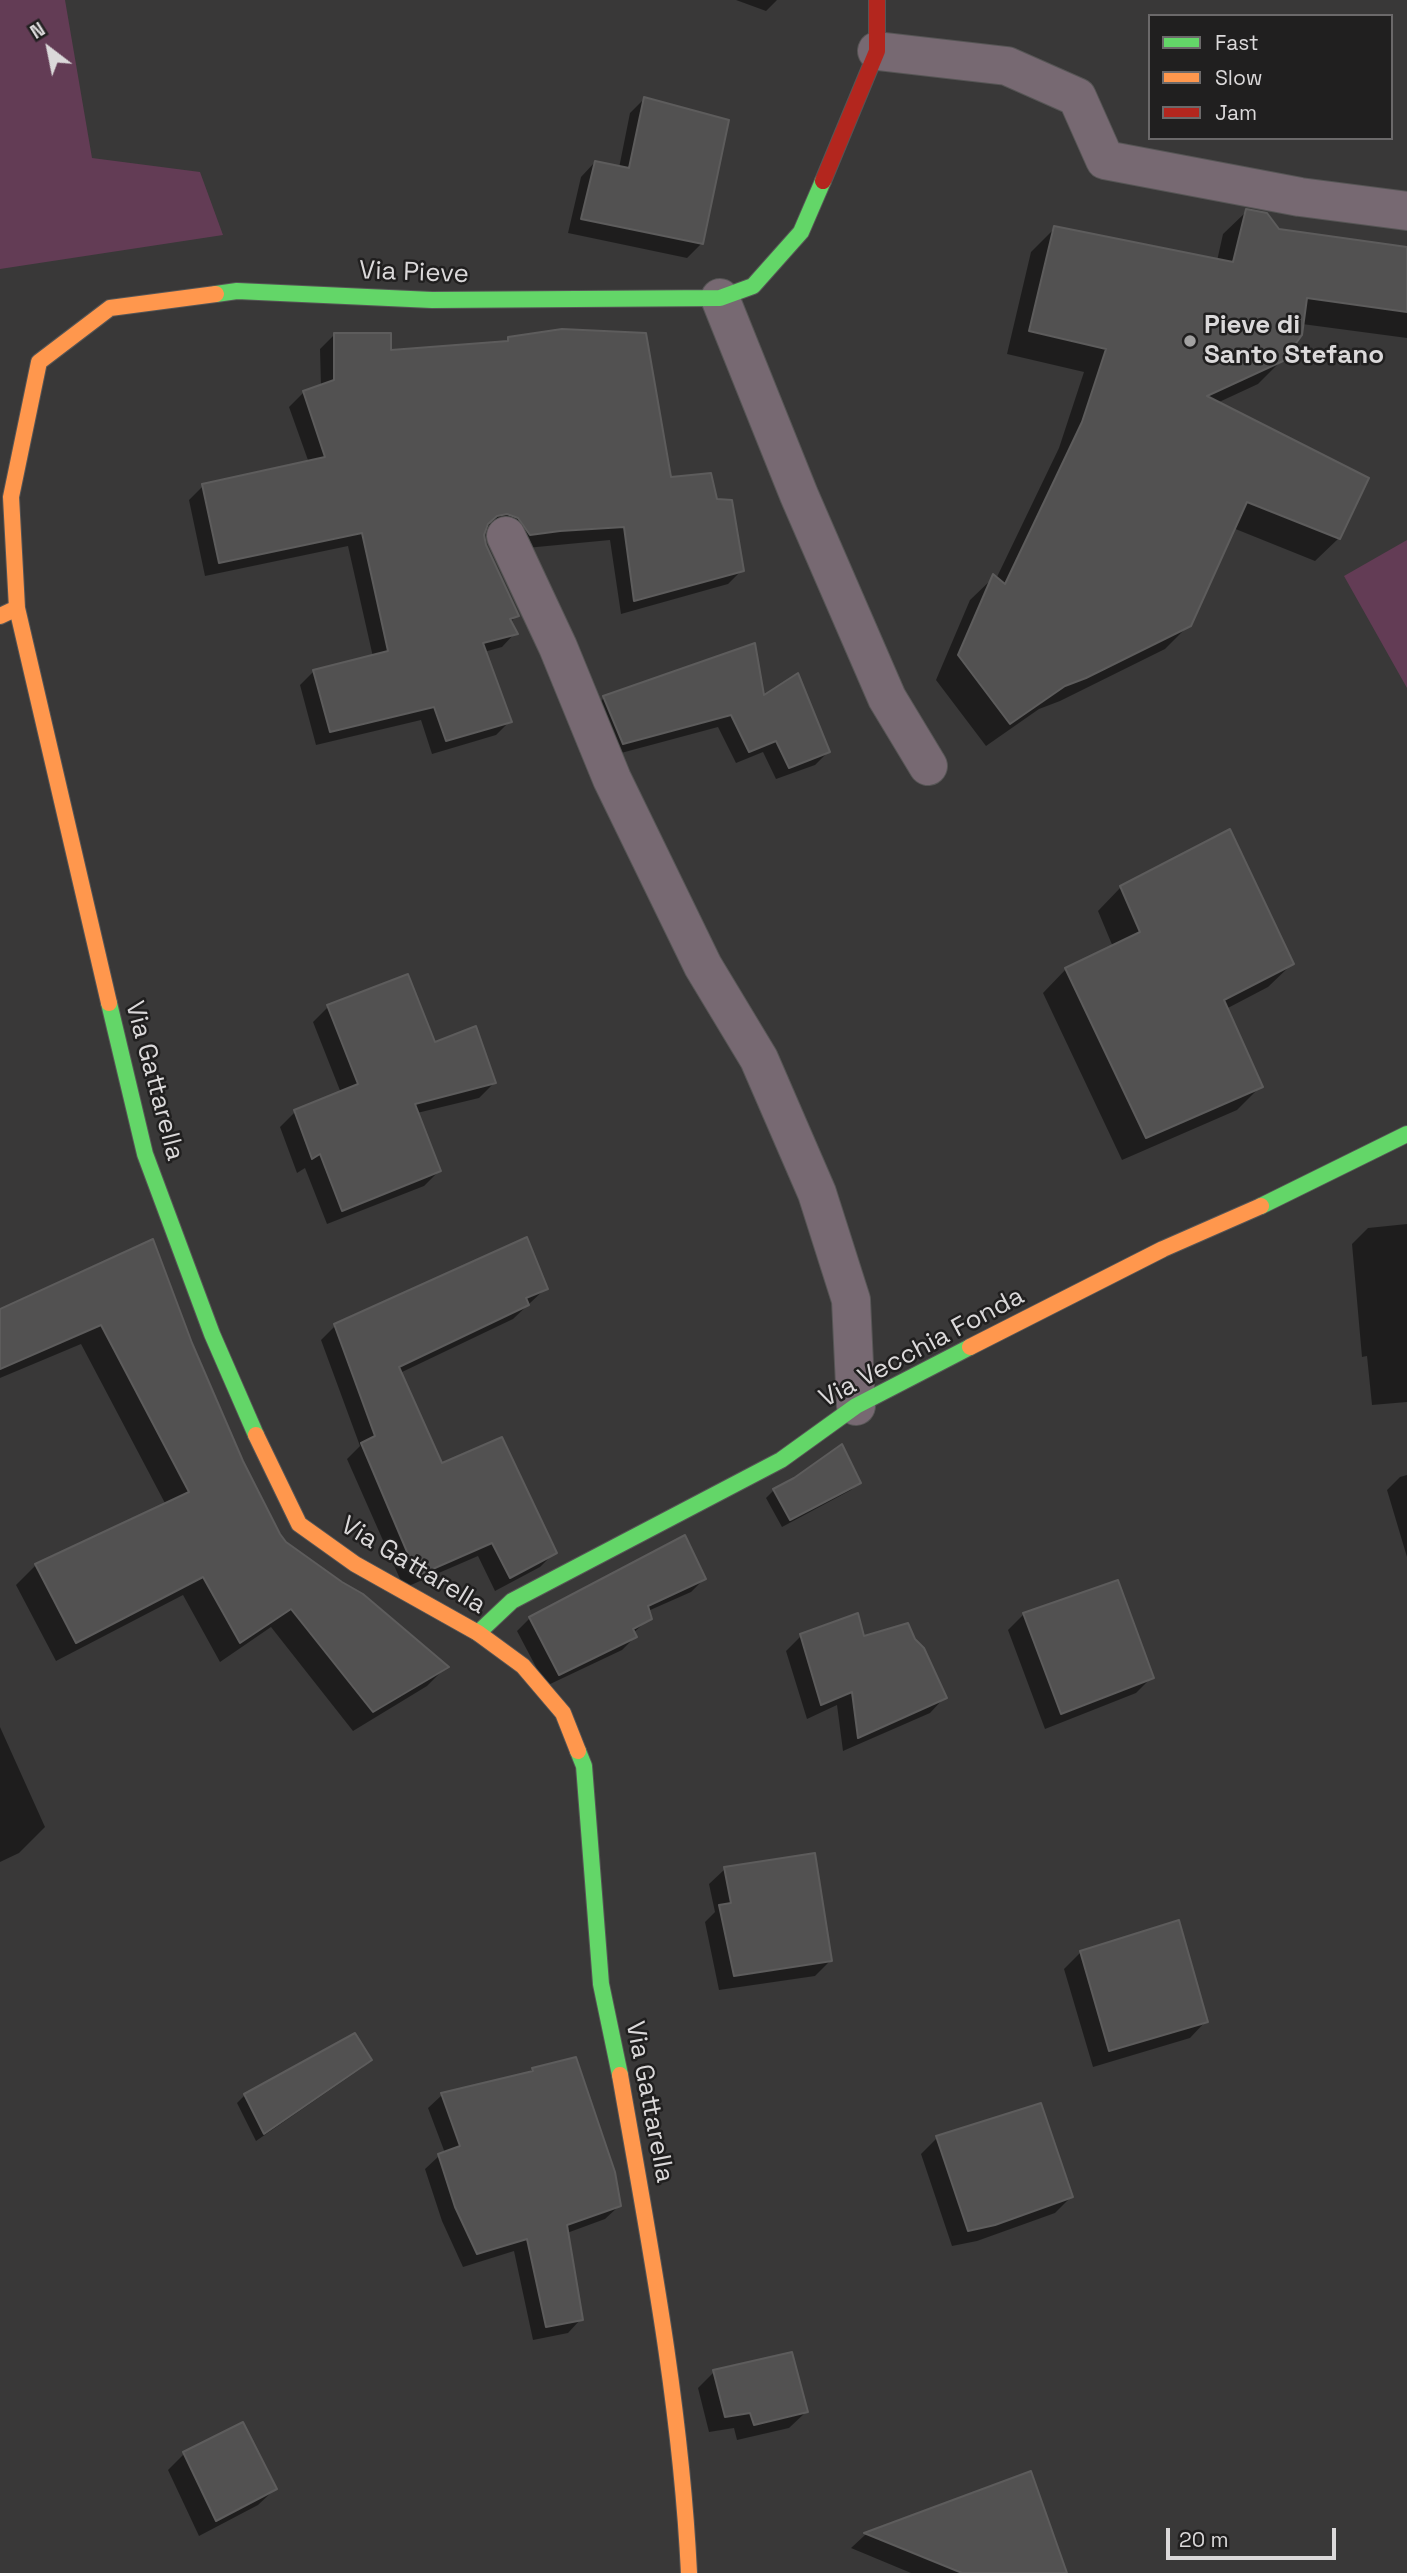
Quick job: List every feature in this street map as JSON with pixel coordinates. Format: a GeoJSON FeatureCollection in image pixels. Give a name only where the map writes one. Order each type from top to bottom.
{"type":"FeatureCollection","features":[{"type":"Feature","properties":{"kind":"street","name":"Via Pieve"},"geometry":{"type":"LineString","coordinates":[[17,608],[11,498],[39,362],[110,308],[237,291],[432,300],[720,298],[753,286],[801,232],[877,51],[877,0]]}},
{"type":"Feature","properties":{"kind":"street"},"geometry":{"type":"LineString","coordinates":[[877,51],[1007,66],[1077,97],[1105,160],[1300,197],[1407,211]]}},
{"type":"Feature","properties":{"kind":"street"},"geometry":{"type":"LineString","coordinates":[[720,298],[799,495],[887,698],[928,766]]}},
{"type":"Feature","properties":{"kind":"street"},"geometry":{"type":"LineString","coordinates":[[506,537],[558,647],[612,779],[703,966],[759,1059],[817,1193],[851,1300],[856,1406]]}},
{"type":"Feature","properties":{"kind":"street"},"geometry":{"type":"LineString","coordinates":[[0,616],[17,608]]}},
{"type":"Feature","properties":{"kind":"street","name":"Via Gattarella"},"geometry":{"type":"LineString","coordinates":[[17,608],[145,1154],[212,1334],[263,1452],[299,1524],[355,1564],[478,1633],[523,1666],[563,1713],[584,1766],[601,1984],[617,2056],[670,2361],[689,2573]]}},
{"type":"Feature","properties":{"kind":"street","name":"Via Vecchia Fonda"},"geometry":{"type":"LineString","coordinates":[[478,1633],[512,1601],[781,1460],[856,1406],[1163,1250],[1286,1195],[1407,1134]]}},
{"type":"Feature","properties":{"kind":"shaded area"},"geometry":{"type":"Polygon","coordinates":[[[0,0],[65,0],[92,158],[200,172],[223,235],[0,269],[0,0]]]}},
{"type":"Feature","properties":{"kind":"shaded area"},"geometry":{"type":"Polygon","coordinates":[[[1407,540],[1407,688],[1344,576],[1407,540]]]}},
{"type":"Feature","properties":{"kind":"building"},"geometry":{"type":"Polygon","coordinates":[[[644,97],[729,120],[703,244],[581,219],[595,161],[629,168],[644,97]]]}},
{"type":"Feature","properties":{"kind":"building"},"geometry":{"type":"Polygon","coordinates":[[[1246,209],[1267,213],[1279,229],[1407,247],[1407,312],[1307,298],[1302,335],[1283,361],[1207,396],[1369,478],[1340,539],[1247,502],[1191,626],[1065,686],[1010,724],[958,655],[993,574],[1005,584],[1082,422],[1106,349],[1029,331],[1054,226],[1233,262],[1246,209]]]}},
{"type":"Feature","properties":{"kind":"building"},"geometry":{"type":"Polygon","coordinates":[[[562,329],[646,333],[671,477],[711,473],[717,499],[732,500],[744,571],[634,601],[624,527],[530,535],[518,518],[507,514],[497,516],[488,524],[484,535],[486,545],[519,616],[510,619],[518,634],[483,643],[512,722],[446,741],[434,707],[330,732],[313,670],[388,651],[362,533],[219,563],[202,484],[325,457],[303,391],[334,380],[334,333],[391,333],[391,350],[508,341],[508,337],[562,329]]]}},
{"type":"Feature","properties":{"kind":"building"},"geometry":{"type":"Polygon","coordinates":[[[755,643],[764,695],[798,673],[830,752],[789,768],[776,741],[749,752],[731,715],[623,744],[603,696],[755,643]]]}},
{"type":"Feature","properties":{"kind":"building"},"geometry":{"type":"Polygon","coordinates":[[[1230,829],[1294,964],[1224,1000],[1263,1087],[1146,1138],[1065,968],[1140,932],[1120,886],[1230,829]]]}},
{"type":"Feature","properties":{"kind":"building"},"geometry":{"type":"Polygon","coordinates":[[[408,974],[435,1042],[476,1026],[496,1083],[415,1104],[441,1171],[342,1211],[320,1154],[312,1159],[294,1110],[358,1084],[327,1005],[408,974]]]}},
{"type":"Feature","properties":{"kind":"building"},"geometry":{"type":"Polygon","coordinates":[[[527,1237],[548,1289],[526,1298],[529,1305],[399,1367],[442,1463],[502,1437],[557,1553],[510,1578],[492,1543],[419,1575],[361,1443],[375,1436],[334,1324],[527,1237]]]}},
{"type":"Feature","properties":{"kind":"building"},"geometry":{"type":"Polygon","coordinates":[[[153,1239],[192,1343],[243,1461],[280,1534],[286,1542],[363,1594],[449,1667],[373,1712],[291,1609],[240,1643],[203,1577],[76,1643],[35,1564],[189,1492],[101,1325],[0,1369],[0,1309],[153,1239]]]}},
{"type":"Feature","properties":{"kind":"building"},"geometry":{"type":"Polygon","coordinates":[[[842,1444],[861,1483],[790,1520],[773,1489],[794,1478],[842,1444]]]}},
{"type":"Feature","properties":{"kind":"building"},"geometry":{"type":"Polygon","coordinates":[[[685,1535],[706,1579],[648,1606],[652,1619],[633,1629],[637,1637],[559,1675],[529,1617],[685,1535]]]}},
{"type":"Feature","properties":{"kind":"building"},"geometry":{"type":"Polygon","coordinates":[[[1118,1580],[1154,1678],[1061,1714],[1023,1613],[1118,1580]]]}},
{"type":"Feature","properties":{"kind":"building"},"geometry":{"type":"Polygon","coordinates":[[[858,1613],[864,1636],[908,1623],[915,1639],[924,1648],[947,1698],[858,1738],[852,1692],[821,1705],[800,1634],[858,1613]]]}},
{"type":"Feature","properties":{"kind":"building"},"geometry":{"type":"Polygon","coordinates":[[[815,1853],[832,1961],[734,1976],[719,1905],[731,1903],[724,1867],[815,1853]]]}},
{"type":"Feature","properties":{"kind":"building"},"geometry":{"type":"Polygon","coordinates":[[[1179,1920],[1208,2022],[1109,2051],[1080,1951],[1179,1920]]]}},
{"type":"Feature","properties":{"kind":"building"},"geometry":{"type":"Polygon","coordinates":[[[355,2033],[372,2060],[264,2134],[244,2094],[355,2033]]]}},
{"type":"Feature","properties":{"kind":"building"},"geometry":{"type":"Polygon","coordinates":[[[576,2057],[615,2172],[621,2206],[567,2225],[583,2320],[546,2327],[527,2239],[477,2254],[455,2207],[438,2154],[460,2146],[441,2093],[533,2071],[532,2068],[576,2057]]]}},
{"type":"Feature","properties":{"kind":"building"},"geometry":{"type":"Polygon","coordinates":[[[1041,2103],[1073,2197],[995,2225],[968,2231],[936,2136],[1041,2103]]]}},
{"type":"Feature","properties":{"kind":"building"},"geometry":{"type":"Polygon","coordinates":[[[792,2352],[808,2412],[754,2425],[750,2413],[725,2417],[713,2370],[792,2352]]]}},
{"type":"Feature","properties":{"kind":"building"},"geometry":{"type":"Polygon","coordinates":[[[243,2422],[277,2489],[216,2521],[183,2452],[243,2422]]]}},
{"type":"Feature","properties":{"kind":"building"},"geometry":{"type":"Polygon","coordinates":[[[1031,2471],[1067,2573],[962,2573],[864,2533],[1031,2471]]]}},
{"type":"Feature","properties":{"kind":"traffic: fast"},"geometry":{"type":"LineString","coordinates":[[216,294],[237,291],[432,300],[720,298],[753,286],[801,232],[823,181]]}},
{"type":"Feature","properties":{"kind":"traffic: fast"},"geometry":{"type":"LineString","coordinates":[[109,1003],[145,1154],[212,1334],[256,1435]]}},
{"type":"Feature","properties":{"kind":"traffic: fast"},"geometry":{"type":"LineString","coordinates":[[1261,1206],[1407,1134]]}},
{"type":"Feature","properties":{"kind":"traffic: fast"},"geometry":{"type":"LineString","coordinates":[[478,1633],[512,1601],[781,1460],[856,1406],[970,1347]]}},
{"type":"Feature","properties":{"kind":"traffic: fast"},"geometry":{"type":"LineString","coordinates":[[578,1751],[584,1766],[601,1984],[620,2075]]}},
{"type":"Feature","properties":{"kind":"traffic: slow"},"geometry":{"type":"LineString","coordinates":[[0,616],[17,608],[11,497],[39,362],[110,308],[216,294]]}},
{"type":"Feature","properties":{"kind":"traffic: slow"},"geometry":{"type":"LineString","coordinates":[[17,608],[109,1003]]}},
{"type":"Feature","properties":{"kind":"traffic: slow"},"geometry":{"type":"LineString","coordinates":[[970,1347],[1163,1249],[1261,1206]]}},
{"type":"Feature","properties":{"kind":"traffic: slow"},"geometry":{"type":"LineString","coordinates":[[256,1435],[299,1524],[355,1564],[478,1633],[523,1666],[563,1713],[578,1751]]}},
{"type":"Feature","properties":{"kind":"traffic: slow"},"geometry":{"type":"LineString","coordinates":[[620,2075],[671,2385],[689,2573]]}},
{"type":"Feature","properties":{"kind":"traffic: jam"},"geometry":{"type":"LineString","coordinates":[[823,181],[877,51],[877,0]]}},
{"type":"Feature","properties":{"kind":"place","name":"Pieve di Santo Stefano"},"geometry":{"type":"Point","coordinates":[1190,341]}}]}
